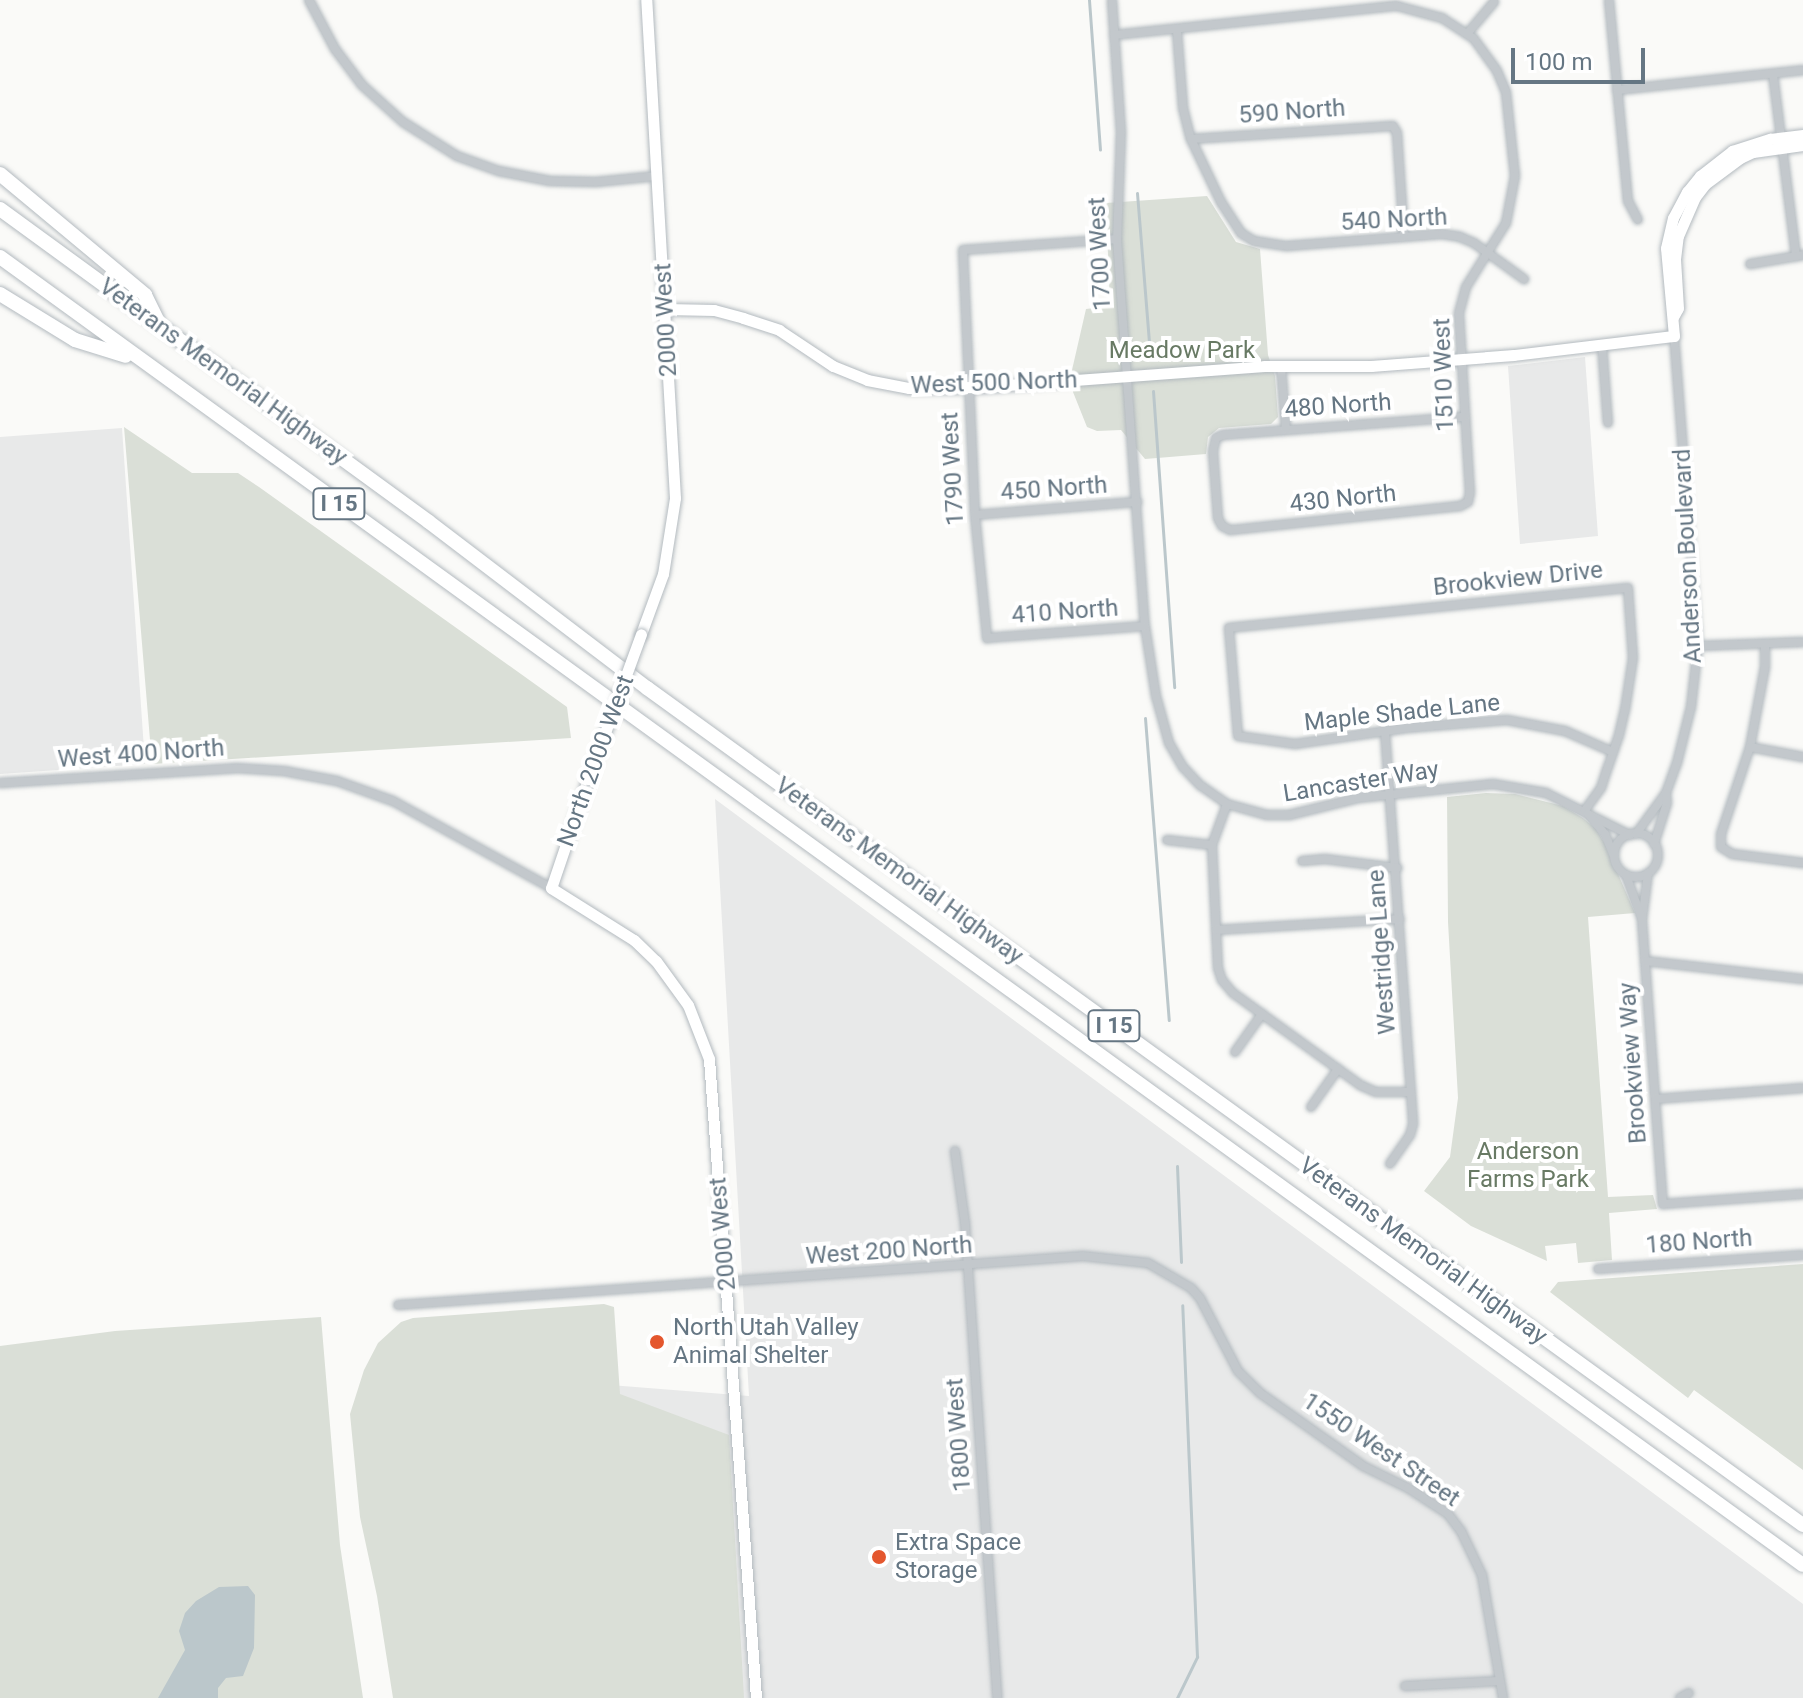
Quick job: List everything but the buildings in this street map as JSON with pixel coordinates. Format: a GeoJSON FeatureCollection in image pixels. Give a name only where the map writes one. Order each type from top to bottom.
{"type":"FeatureCollection","features":[{"type":"Feature","properties":{"kind":"highway"},"geometry":{"type":"LineString","coordinates":[[0,174],[145,295],[159,323]]}},
{"type":"Feature","properties":{"kind":"highway","name":"Veterans Memorial Highway"},"geometry":{"type":"LineString","coordinates":[[0,209],[159,323],[647,688],[1803,1525]]}},
{"type":"Feature","properties":{"kind":"highway","name":"Veterans Memorial Highway"},"geometry":{"type":"LineString","coordinates":[[0,257],[1803,1565]]}},
{"type":"Feature","properties":{"kind":"highway"},"geometry":{"type":"LineString","coordinates":[[0,294],[75,340],[138,359]]}},
{"type":"Feature","properties":{"kind":"street"},"geometry":{"type":"LineString","coordinates":[[309,0],[335,49],[362,85],[403,122],[457,156],[515,175],[550,181],[596,182],[657,176]]}},
{"type":"Feature","properties":{"kind":"street","name":"2000 West"},"geometry":{"type":"LineString","coordinates":[[641,634],[663,574],[675,498],[646,0]]}},
{"type":"Feature","properties":{"kind":"street","name":"1700 West"},"geometry":{"type":"LineString","coordinates":[[1112,0],[1121,132],[1117,239],[1145,626],[1156,696]]}},
{"type":"Feature","properties":{"kind":"street"},"geometry":{"type":"LineString","coordinates":[[1609,0],[1628,201],[1638,220]]}},
{"type":"Feature","properties":{"kind":"street"},"geometry":{"type":"LineString","coordinates":[[1114,35],[1177,31],[1397,6],[1427,12],[1467,34],[1494,2]]}},
{"type":"Feature","properties":{"kind":"street"},"geometry":{"type":"LineString","coordinates":[[1177,31],[1183,108],[1191,139]]}},
{"type":"Feature","properties":{"kind":"street","name":"1510 West"},"geometry":{"type":"LineString","coordinates":[[1467,34],[1486,53],[1506,92],[1515,158],[1510,211],[1466,287],[1459,314],[1468,502]]}},
{"type":"Feature","properties":{"kind":"street"},"geometry":{"type":"LineString","coordinates":[[1617,90],[1803,70]]}},
{"type":"Feature","properties":{"kind":"street"},"geometry":{"type":"LineString","coordinates":[[1750,264],[1799,256],[1773,74]]}},
{"type":"Feature","properties":{"kind":"street","name":"590 North"},"geometry":{"type":"LineString","coordinates":[[1191,139],[1389,125],[1395,128],[1404,237]]}},
{"type":"Feature","properties":{"kind":"street","name":"Anderson Boulevard"},"geometry":{"type":"LineString","coordinates":[[1654,844],[1691,707],[1698,646],[1666,248],[1673,218],[1700,176],[1732,151],[1803,135]]}},
{"type":"Feature","properties":{"kind":"street","name":"540 North"},"geometry":{"type":"LineString","coordinates":[[1191,139],[1221,202],[1241,233],[1254,241],[1287,246],[1442,234],[1460,237],[1524,279]]}},
{"type":"Feature","properties":{"kind":"street","name":"Anderson Boulevard"},"geometry":{"type":"LineString","coordinates":[[1781,142],[1803,145]]}},
{"type":"Feature","properties":{"kind":"street","name":"1790 West"},"geometry":{"type":"LineString","coordinates":[[987,638],[983,565],[975,515],[963,250],[1117,239]]}},
{"type":"Feature","properties":{"kind":"street","name":"West 500 North"},"geometry":{"type":"LineString","coordinates":[[666,309],[714,310],[779,330],[833,366],[867,380],[909,388],[969,387],[1281,366],[1371,366],[1674,336]]}},
{"type":"Feature","properties":{"kind":"street"},"geometry":{"type":"LineString","coordinates":[[1602,344],[1608,423]]}},
{"type":"Feature","properties":{"kind":"street"},"geometry":{"type":"LineString","coordinates":[[1281,366],[1286,430]]}},
{"type":"Feature","properties":{"kind":"street","name":"480 North"},"geometry":{"type":"LineString","coordinates":[[1222,526],[1213,451],[1216,438],[1230,434],[1464,417]]}},
{"type":"Feature","properties":{"kind":"street","name":"450 North"},"geometry":{"type":"LineString","coordinates":[[975,515],[1137,502]]}},
{"type":"Feature","properties":{"kind":"street","name":"430 North"},"geometry":{"type":"LineString","coordinates":[[1222,526],[1230,530],[1304,523],[1460,506],[1468,502]]}},
{"type":"Feature","properties":{"kind":"street","name":"Brookview Drive"},"geometry":{"type":"LineString","coordinates":[[1238,736],[1229,628],[1628,588],[1633,658],[1625,710],[1601,788],[1585,810]]}},
{"type":"Feature","properties":{"kind":"street","name":"410 North"},"geometry":{"type":"LineString","coordinates":[[987,638],[1145,626]]}},
{"type":"Feature","properties":{"kind":"street","name":"North 2000 West"},"geometry":{"type":"LineString","coordinates":[[551,888],[641,634]]}},
{"type":"Feature","properties":{"kind":"street"},"geometry":{"type":"LineString","coordinates":[[1698,646],[1803,642]]}},
{"type":"Feature","properties":{"kind":"street"},"geometry":{"type":"LineString","coordinates":[[1765,644],[1765,667],[1750,747],[1721,834],[1721,847],[1732,854],[1803,863]]}},
{"type":"Feature","properties":{"kind":"street","name":"Lancaster Way"},"geometry":{"type":"LineString","coordinates":[[1156,696],[1169,743],[1183,767],[1200,785],[1227,804],[1267,815],[1289,815],[1332,802],[1493,784],[1546,793],[1633,834]]}},
{"type":"Feature","properties":{"kind":"street","name":"Maple Shade Lane"},"geometry":{"type":"LineString","coordinates":[[1238,736],[1295,744],[1385,731],[1507,720],[1565,731],[1613,752]]}},
{"type":"Feature","properties":{"kind":"street","name":"Westridge Lane"},"geometry":{"type":"LineString","coordinates":[[1385,731],[1397,868],[1412,1130],[1390,1164]]}},
{"type":"Feature","properties":{"kind":"street"},"geometry":{"type":"LineString","coordinates":[[1750,747],[1803,757]]}},
{"type":"Feature","properties":{"kind":"street","name":"West 400 North"},"geometry":{"type":"LineString","coordinates":[[0,783],[236,768],[284,771],[337,781],[393,801],[551,888]]}},
{"type":"Feature","properties":{"kind":"street","name":"Anderson Boulevard"},"geometry":{"type":"LineString","coordinates":[[1633,834],[1666,793]]}},
{"type":"Feature","properties":{"kind":"street"},"geometry":{"type":"LineString","coordinates":[[1227,804],[1212,845],[1222,980],[1262,1014],[1368,1090],[1411,1092]]}},
{"type":"Feature","properties":{"kind":"street"},"geometry":{"type":"LineString","coordinates":[[1585,810],[1605,834],[1614,858],[1626,875],[1637,877],[1648,873],[1658,856],[1654,844],[1633,834],[1620,841],[1614,858]]}},
{"type":"Feature","properties":{"kind":"street"},"geometry":{"type":"LineString","coordinates":[[1167,840],[1212,845]]}},
{"type":"Feature","properties":{"kind":"street"},"geometry":{"type":"LineString","coordinates":[[1302,861],[1336,860],[1397,868]]}},
{"type":"Feature","properties":{"kind":"street","name":"Brookview Way"},"geometry":{"type":"LineString","coordinates":[[1648,873],[1642,920],[1663,1204],[1803,1194]]}},
{"type":"Feature","properties":{"kind":"street","name":"Brookview Way"},"geometry":{"type":"LineString","coordinates":[[1626,875],[1642,920]]}},
{"type":"Feature","properties":{"kind":"street","name":"2000 West"},"geometry":{"type":"LineString","coordinates":[[551,888],[634,940],[676,986],[700,1030],[709,1059],[756,1698]]}},
{"type":"Feature","properties":{"kind":"street"},"geometry":{"type":"LineString","coordinates":[[1216,930],[1400,919]]}},
{"type":"Feature","properties":{"kind":"street"},"geometry":{"type":"LineString","coordinates":[[1645,961],[1803,979]]}},
{"type":"Feature","properties":{"kind":"street"},"geometry":{"type":"LineString","coordinates":[[1235,1052],[1262,1014]]}},
{"type":"Feature","properties":{"kind":"street"},"geometry":{"type":"LineString","coordinates":[[1311,1107],[1338,1069]]}},
{"type":"Feature","properties":{"kind":"street"},"geometry":{"type":"LineString","coordinates":[[1656,1099],[1803,1088]]}},
{"type":"Feature","properties":{"kind":"street","name":"1800 West"},"geometry":{"type":"LineString","coordinates":[[955,1151],[962,1182],[997,1698]]}},
{"type":"Feature","properties":{"kind":"street","name":"180 North"},"geometry":{"type":"LineString","coordinates":[[1598,1269],[1803,1255]]}},
{"type":"Feature","properties":{"kind":"street","name":"West 200 North"},"geometry":{"type":"LineString","coordinates":[[398,1305],[1110,1257],[1148,1263],[1168,1275]]}},
{"type":"Feature","properties":{"kind":"street","name":"1550 West Street"},"geometry":{"type":"LineString","coordinates":[[1168,1275],[1200,1298],[1238,1371],[1260,1393],[1363,1466],[1408,1488],[1448,1514],[1466,1540],[1482,1575],[1503,1698]]}},
{"type":"Feature","properties":{"kind":"street"},"geometry":{"type":"LineString","coordinates":[[1405,1686],[1499,1681]]}},
{"type":"Feature","properties":{"kind":"shaded area"},"geometry":{"type":"Polygon","coordinates":[[[1585,357],[1598,536],[1520,544],[1508,366],[1585,357]]]}},
{"type":"Feature","properties":{"kind":"shaded area"},"geometry":{"type":"Polygon","coordinates":[[[122,428],[145,764],[0,774],[0,437],[122,428]]]}},
{"type":"Feature","properties":{"kind":"shaded area"},"geometry":{"type":"Polygon","coordinates":[[[715,799],[1803,1604],[1803,1698],[398,1698],[509,1377],[749,1396],[715,799]]]}},
{"type":"Feature","properties":{"kind":"shaded area"},"geometry":{"type":"Polygon","coordinates":[[[248,1586],[255,1595],[254,1648],[243,1676],[226,1678],[218,1688],[218,1698],[158,1698],[185,1650],[179,1631],[185,1613],[196,1601],[219,1587],[248,1586]]]}},
{"type":"Feature","properties":{"kind":"green space","name":"Meadow Park"},"geometry":{"type":"Polygon","coordinates":[[[1207,196],[1236,242],[1260,249],[1268,355],[1275,376],[1278,417],[1271,424],[1219,428],[1208,437],[1206,454],[1145,459],[1121,430],[1097,431],[1087,427],[1073,392],[1072,370],[1086,309],[1110,306],[1106,203],[1207,196]]]}},
{"type":"Feature","properties":{"kind":"green space"},"geometry":{"type":"Polygon","coordinates":[[[124,427],[192,473],[238,473],[259,487],[567,707],[571,738],[152,764],[124,427]]]}},
{"type":"Feature","properties":{"kind":"green space","name":"Anderson Farms Park"},"geometry":{"type":"Polygon","coordinates":[[[1515,794],[1563,806],[1583,818],[1596,829],[1605,844],[1635,913],[1588,917],[1608,1197],[1653,1195],[1657,1209],[1609,1213],[1612,1260],[1578,1263],[1576,1243],[1545,1246],[1547,1261],[1471,1226],[1424,1191],[1450,1157],[1458,1098],[1448,922],[1447,797],[1515,794]]]}},
{"type":"Feature","properties":{"kind":"green space"},"geometry":{"type":"Polygon","coordinates":[[[1803,1264],[1803,1470],[1694,1390],[1688,1398],[1550,1292],[1558,1282],[1803,1264]]]}},
{"type":"Feature","properties":{"kind":"green space"},"geometry":{"type":"Polygon","coordinates":[[[604,1304],[614,1307],[620,1394],[729,1435],[744,1698],[393,1698],[377,1596],[360,1517],[350,1414],[364,1370],[378,1343],[401,1322],[413,1318],[604,1304]]]}},
{"type":"Feature","properties":{"kind":"green space"},"geometry":{"type":"Polygon","coordinates":[[[321,1317],[340,1545],[363,1698],[0,1698],[0,1346],[115,1331],[321,1317]]]}},
{"type":"Feature","properties":{"kind":"waterway"},"geometry":{"type":"LineString","coordinates":[[1089,0],[1100,150]]}},
{"type":"Feature","properties":{"kind":"waterway"},"geometry":{"type":"LineString","coordinates":[[1137,193],[1150,354]]}},
{"type":"Feature","properties":{"kind":"waterway"},"geometry":{"type":"LineString","coordinates":[[1153,391],[1174,687]]}},
{"type":"Feature","properties":{"kind":"waterway"},"geometry":{"type":"LineString","coordinates":[[1145,718],[1169,1020]]}},
{"type":"Feature","properties":{"kind":"waterway"},"geometry":{"type":"LineString","coordinates":[[1177,1166],[1181,1262]]}},
{"type":"Feature","properties":{"kind":"waterway"},"geometry":{"type":"LineString","coordinates":[[1177,1698],[1197,1657],[1182,1305]]}},
{"type":"Feature","properties":{"kind":"place","name":"North Utah Valley Animal Shelter"},"geometry":{"type":"Point","coordinates":[657,1342]}},
{"type":"Feature","properties":{"kind":"place","name":"Extra Space Storage"},"geometry":{"type":"Point","coordinates":[879,1557]}}]}
